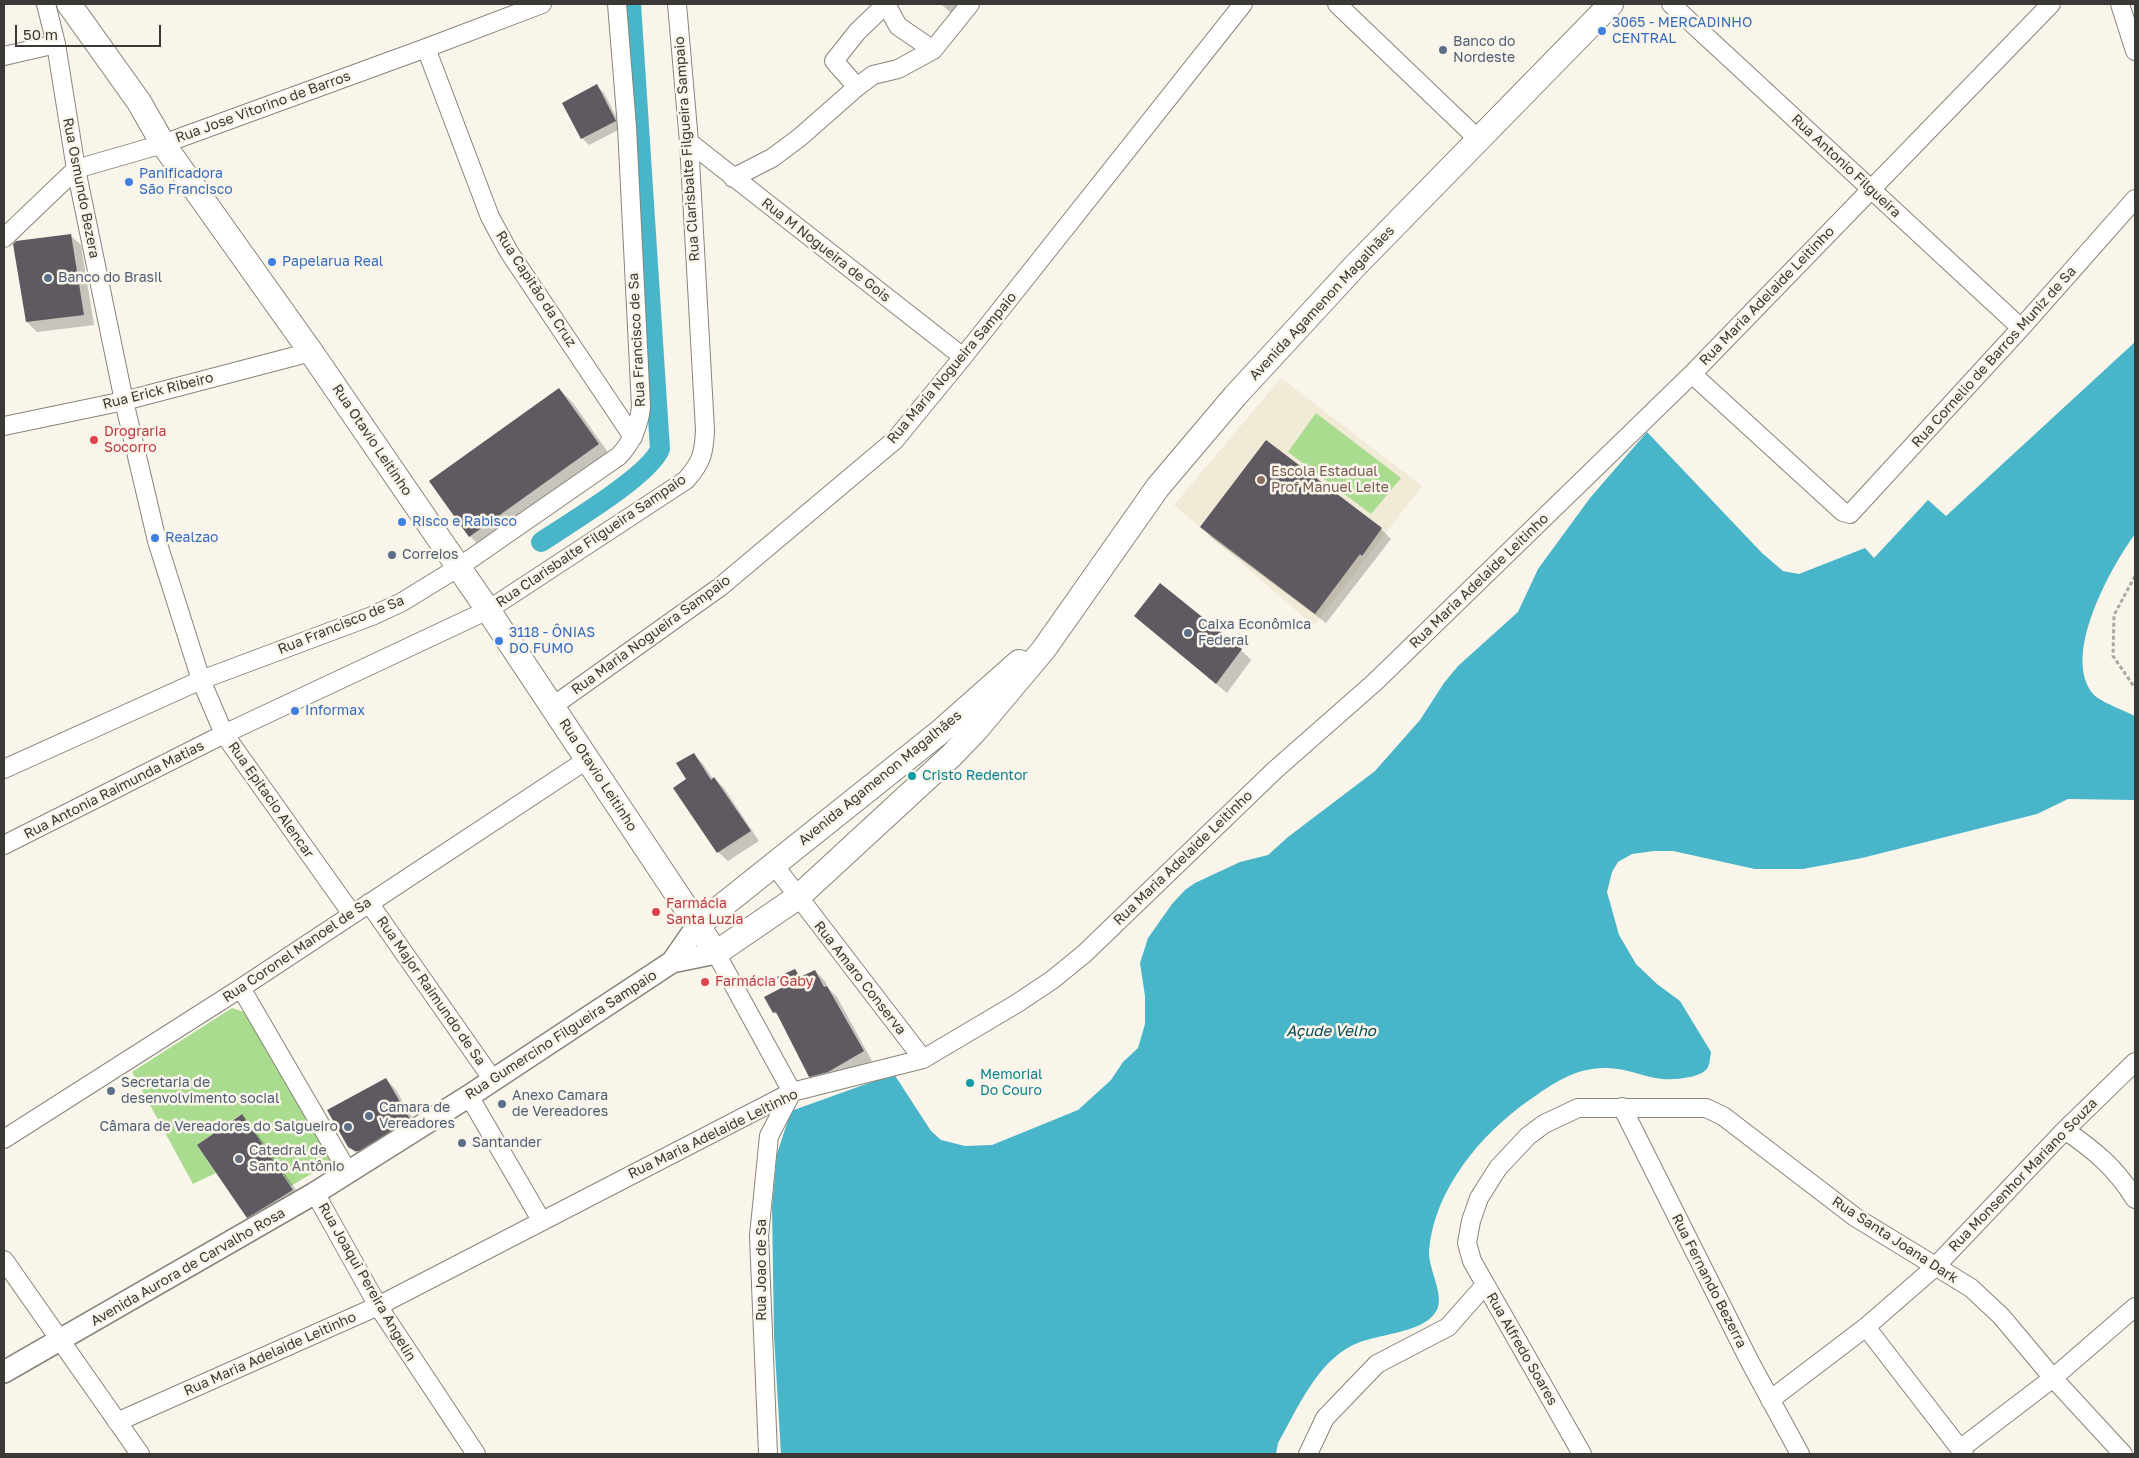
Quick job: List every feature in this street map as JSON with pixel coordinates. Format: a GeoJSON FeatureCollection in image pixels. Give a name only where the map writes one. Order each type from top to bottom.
{"type":"FeatureCollection","features":[{"type":"Feature","properties":{"kind":"main road","name":"Rua Otavio Leitinho"},"geometry":{"type":"LineString","coordinates":[[52,4],[131,109],[159,137]]}},
{"type":"Feature","properties":{"kind":"main road","name":"Rua Otavio Leitinho"},"geometry":{"type":"LineString","coordinates":[[69,4],[139,102],[159,137],[312,352],[488,610],[716,953]]}},
{"type":"Feature","properties":{"kind":"main road","name":"Avenida Agamenon Magalhães"},"geometry":{"type":"LineString","coordinates":[[716,953],[798,897],[951,756],[1001,702],[1060,626],[1158,487],[1235,396],[1354,267],[1611,4]]}},
{"type":"Feature","properties":{"kind":"main road","name":"Avenida Agamenon Magalhães"},"geometry":{"type":"LineString","coordinates":[[697,926],[940,732],[1060,626]]}},
{"type":"Feature","properties":{"kind":"main road"},"geometry":{"type":"LineString","coordinates":[[902,763],[901,776],[919,787]]}},
{"type":"Feature","properties":{"kind":"main road"},"geometry":{"type":"LineString","coordinates":[[834,817],[858,842]]}},
{"type":"Feature","properties":{"kind":"street","name":"Rua Osmundo Bezera"},"geometry":{"type":"LineString","coordinates":[[46,4],[56,44],[76,169],[124,401],[158,541],[200,680]]}},
{"type":"Feature","properties":{"kind":"street","name":"Rua Jose Vitorino de Barros"},"geometry":{"type":"LineString","coordinates":[[4,238],[76,169],[159,137],[426,48],[542,4]]}},
{"type":"Feature","properties":{"kind":"street","name":"Rua Francisco de Sa"},"geometry":{"type":"LineString","coordinates":[[4,769],[200,680],[372,616],[423,590],[459,568],[619,456],[633,437],[640,420],[641,407],[626,127],[617,4]]}},
{"type":"Feature","properties":{"kind":"street","name":"Rua Clarisbalte Filgueira Sampaio"},"geometry":{"type":"LineString","coordinates":[[224,734],[488,610],[686,480],[698,467],[704,452],[705,430],[689,142],[677,4]]}},
{"type":"Feature","properties":{"kind":"street"},"geometry":{"type":"LineString","coordinates":[[857,87],[834,61],[857,32],[886,4],[898,26],[933,50]]}},
{"type":"Feature","properties":{"kind":"street"},"geometry":{"type":"LineString","coordinates":[[733,178],[772,158],[800,138],[873,75],[898,69],[933,50],[970,4]]}},
{"type":"Feature","properties":{"kind":"street","name":"Rua Maria Nogueira Sampaio"},"geometry":{"type":"LineString","coordinates":[[553,706],[720,587],[842,487],[895,440],[1243,4]]}},
{"type":"Feature","properties":{"kind":"street"},"geometry":{"type":"LineString","coordinates":[[1337,4],[1478,140]]}},
{"type":"Feature","properties":{"kind":"street","name":"Rua Antonio Filgueira"},"geometry":{"type":"LineString","coordinates":[[1671,4],[2021,328]]}},
{"type":"Feature","properties":{"kind":"street","name":"Rua Maria Adelaide Leitinho"},"geometry":{"type":"LineString","coordinates":[[116,1422],[378,1306],[541,1220],[792,1092],[923,1059],[1016,1004],[1052,980],[1084,954],[1275,770],[1374,682],[1692,374],[2051,4]]}},
{"type":"Feature","properties":{"kind":"street"},"geometry":{"type":"LineString","coordinates":[[2120,4],[2135,51]]}},
{"type":"Feature","properties":{"kind":"street"},"geometry":{"type":"LineString","coordinates":[[4,56],[56,44]]}},
{"type":"Feature","properties":{"kind":"street","name":"Rua Capitão da Cruz"},"geometry":{"type":"LineString","coordinates":[[426,48],[490,217],[509,252],[633,437]]}},
{"type":"Feature","properties":{"kind":"street","name":"Rua M Nogueira de Gois"},"geometry":{"type":"LineString","coordinates":[[689,142],[963,357]]}},
{"type":"Feature","properties":{"kind":"street","name":"Rua Cornelio de Barros Muniz de Sa"},"geometry":{"type":"LineString","coordinates":[[1692,374],[1843,512],[1850,514],[2021,328],[2135,199]]}},
{"type":"Feature","properties":{"kind":"street","name":"Rua Erick Ribeiro"},"geometry":{"type":"LineString","coordinates":[[4,426],[124,401],[312,352]]}},
{"type":"Feature","properties":{"kind":"street","name":"Rua Epitacio Alencar"},"geometry":{"type":"LineString","coordinates":[[200,680],[224,734],[352,914]]}},
{"type":"Feature","properties":{"kind":"street","name":"Rua Antonia Raimunda Matias"},"geometry":{"type":"LineString","coordinates":[[4,845],[224,734]]}},
{"type":"Feature","properties":{"kind":"street","name":"Rua Coronel Manoel de Sa"},"geometry":{"type":"LineString","coordinates":[[4,1139],[241,988],[588,759]]}},
{"type":"Feature","properties":{"kind":"street","name":"Rua Amaro Conserva"},"geometry":{"type":"LineString","coordinates":[[774,865],[923,1059]]}},
{"type":"Feature","properties":{"kind":"street","name":"Rua Major Raimundo de Sa"},"geometry":{"type":"LineString","coordinates":[[369,902],[493,1080]]}},
{"type":"Feature","properties":{"kind":"street","name":"Rua Gumercino Filgueira Sampaio"},"geometry":{"type":"LineString","coordinates":[[348,1172],[469,1096],[672,962],[697,926]]}},
{"type":"Feature","properties":{"kind":"street"},"geometry":{"type":"LineString","coordinates":[[716,953],[792,1092]]}},
{"type":"Feature","properties":{"kind":"street","name":"Rua Gumercino Filgueira Sampaio"},"geometry":{"type":"LineString","coordinates":[[672,962],[716,953]]}},
{"type":"Feature","properties":{"kind":"street"},"geometry":{"type":"LineString","coordinates":[[241,988],[348,1172]]}},
{"type":"Feature","properties":{"kind":"street","name":"Rua Monsenhor Mariano Souza"},"geometry":{"type":"LineString","coordinates":[[1770,1400],[1866,1327],[1935,1266],[2064,1130],[2135,1062]]}},
{"type":"Feature","properties":{"kind":"street","name":"Rua Joao de Sa"},"geometry":{"type":"LineString","coordinates":[[768,1454],[759,1236],[769,1136],[792,1092]]}},
{"type":"Feature","properties":{"kind":"street"},"geometry":{"type":"LineString","coordinates":[[469,1096],[541,1220]]}},
{"type":"Feature","properties":{"kind":"street","name":"Rua Fernando Bezerra"},"geometry":{"type":"LineString","coordinates":[[1622,1107],[1770,1400],[1800,1454]]}},
{"type":"Feature","properties":{"kind":"street","name":"Rua Santa Joana Dark"},"geometry":{"type":"LineString","coordinates":[[1467,1243],[1471,1220],[1479,1198],[1498,1168],[1528,1136],[1558,1116],[1578,1108],[1706,1108],[1724,1116],[1855,1217],[1971,1288],[2001,1316],[2123,1454]]}},
{"type":"Feature","properties":{"kind":"street"},"geometry":{"type":"LineString","coordinates":[[2064,1130],[2095,1151],[2125,1182],[2135,1199]]}},
{"type":"Feature","properties":{"kind":"street","name":"Rua Joaqui Pereira Angelin"},"geometry":{"type":"LineString","coordinates":[[348,1172],[315,1193],[378,1306],[476,1454]]}},
{"type":"Feature","properties":{"kind":"street","name":"Avenida Aurora de Carvalho Rosa"},"geometry":{"type":"LineString","coordinates":[[4,1372],[315,1193]]}},
{"type":"Feature","properties":{"kind":"street","name":"Rua Alfredo Soares"},"geometry":{"type":"LineString","coordinates":[[1467,1243],[1472,1261],[1582,1454]]}},
{"type":"Feature","properties":{"kind":"street"},"geometry":{"type":"LineString","coordinates":[[4,1260],[140,1454]]}},
{"type":"Feature","properties":{"kind":"street"},"geometry":{"type":"LineString","coordinates":[[1308,1454],[1325,1418],[1377,1364],[1448,1327],[1485,1284]]}},
{"type":"Feature","properties":{"kind":"street"},"geometry":{"type":"LineString","coordinates":[[1866,1327],[1962,1451],[2054,1378],[2135,1307]]}},
{"type":"Feature","properties":{"kind":"path"},"geometry":{"type":"LineString","coordinates":[[2135,576],[2114,615],[2113,656],[2135,688]]}},
{"type":"Feature","properties":{"kind":"shaded area"},"geometry":{"type":"Polygon","coordinates":[[[1281,378],[1422,486],[1314,626],[1174,505],[1281,378]]]}},
{"type":"Feature","properties":{"kind":"green space"},"geometry":{"type":"Polygon","coordinates":[[[1316,413],[1401,478],[1371,514],[1288,452],[1316,413]]]}},
{"type":"Feature","properties":{"kind":"green space"},"geometry":{"type":"Polygon","coordinates":[[[232,1008],[247,1013],[336,1159],[291,1186],[241,1114],[197,1145],[216,1173],[193,1184],[132,1072],[232,1008]]]}},
{"type":"Feature","properties":{"kind":"water","name":"Açude Velho"},"geometry":{"type":"Polygon","coordinates":[[[2135,342],[2135,534],[2103,589],[2086,636],[2083,658],[2085,679],[2094,695],[2135,716],[2135,800],[2068,799],[2037,814],[1862,858],[1803,869],[1755,869],[1673,851],[1632,854],[1618,862],[1612,872],[1607,892],[1619,935],[1636,964],[1657,984],[1680,1001],[1711,1052],[1708,1067],[1700,1074],[1673,1079],[1655,1078],[1614,1068],[1585,1070],[1555,1083],[1528,1101],[1493,1130],[1462,1166],[1440,1207],[1433,1228],[1429,1259],[1439,1300],[1435,1313],[1428,1320],[1409,1329],[1353,1345],[1328,1363],[1300,1402],[1278,1443],[1276,1454],[781,1454],[774,1336],[772,1207],[777,1154],[791,1111],[894,1074],[931,1131],[941,1140],[965,1146],[992,1145],[1078,1110],[1111,1080],[1123,1062],[1138,1048],[1145,1024],[1145,996],[1140,963],[1148,938],[1172,904],[1185,890],[1195,883],[1240,862],[1268,855],[1288,837],[1375,771],[1420,720],[1444,683],[1458,666],[1518,612],[1538,569],[1590,498],[1647,432],[1762,553],[1783,571],[1799,574],[1865,548],[1874,558],[1928,500],[1946,516],[2135,342]]]}},
{"type":"Feature","properties":{"kind":"building"},"geometry":{"type":"Polygon","coordinates":[[[597,84],[616,121],[581,139],[562,103],[597,84]]]}},
{"type":"Feature","properties":{"kind":"building","name":"Banco do Brasil"},"geometry":{"type":"Polygon","coordinates":[[[71,234],[84,315],[26,322],[13,244],[16,241],[71,234]]]}},
{"type":"Feature","properties":{"kind":"building"},"geometry":{"type":"Polygon","coordinates":[[[559,388],[599,444],[469,537],[429,481],[559,388]]]}},
{"type":"Feature","properties":{"kind":"building"},"geometry":{"type":"Polygon","coordinates":[[[1266,440],[1382,528],[1315,614],[1200,527],[1266,440]]]}},
{"type":"Feature","properties":{"kind":"building","name":"Caixa Econômica Federal"},"geometry":{"type":"Polygon","coordinates":[[[1160,583],[1242,649],[1216,684],[1134,616],[1160,583]]]}},
{"type":"Feature","properties":{"kind":"building"},"geometry":{"type":"Polygon","coordinates":[[[694,753],[711,780],[714,777],[751,831],[717,853],[673,788],[686,779],[676,763],[694,753]]]}},
{"type":"Feature","properties":{"kind":"building"},"geometry":{"type":"Polygon","coordinates":[[[795,969],[800,977],[815,970],[824,987],[827,986],[864,1051],[828,1072],[809,1077],[776,1012],[773,1013],[764,997],[783,987],[777,977],[795,969]]]}},
{"type":"Feature","properties":{"kind":"building","name":"Camara de Vereadores"},"geometry":{"type":"Polygon","coordinates":[[[386,1078],[410,1119],[359,1151],[355,1151],[348,1147],[327,1110],[386,1078]]]}},
{"type":"Feature","properties":{"kind":"building","name":"Catedral de Santo Antônio"},"geometry":{"type":"Polygon","coordinates":[[[242,1114],[293,1190],[247,1218],[197,1145],[242,1114]]]}},
{"type":"Feature","properties":{"kind":"waterway"},"geometry":{"type":"LineString","coordinates":[[541,542],[625,486],[653,460],[660,449],[631,4]]}},
{"type":"Feature","properties":{"kind":"place","name":"3065 - MERCADINHO CENTRAL"},"geometry":{"type":"Point","coordinates":[1602,31]}},
{"type":"Feature","properties":{"kind":"place","name":"Banco do Nordeste"},"geometry":{"type":"Point","coordinates":[1443,50]}},
{"type":"Feature","properties":{"kind":"place","name":"Panificadora São Francisco"},"geometry":{"type":"Point","coordinates":[129,182]}},
{"type":"Feature","properties":{"kind":"place","name":"Papelarua Real"},"geometry":{"type":"Point","coordinates":[272,262]}},
{"type":"Feature","properties":{"kind":"place","name":"Banco do Brasil"},"geometry":{"type":"Point","coordinates":[48,278]}},
{"type":"Feature","properties":{"kind":"place","name":"Drograria Socorro"},"geometry":{"type":"Point","coordinates":[94,440]}},
{"type":"Feature","properties":{"kind":"place","name":"Escola Estadual Prof Manuel Leite"},"geometry":{"type":"Point","coordinates":[1261,480]}},
{"type":"Feature","properties":{"kind":"place","name":"Risco e Rabisco"},"geometry":{"type":"Point","coordinates":[402,522]}},
{"type":"Feature","properties":{"kind":"place","name":"Realzao"},"geometry":{"type":"Point","coordinates":[155,538]}},
{"type":"Feature","properties":{"kind":"place","name":"Correios"},"geometry":{"type":"Point","coordinates":[392,555]}},
{"type":"Feature","properties":{"kind":"place","name":"Caixa Econômica Federal"},"geometry":{"type":"Point","coordinates":[1188,633]}},
{"type":"Feature","properties":{"kind":"place","name":"3118 - ÔNIAS DO FUMO"},"geometry":{"type":"Point","coordinates":[499,641]}},
{"type":"Feature","properties":{"kind":"place","name":"Informax"},"geometry":{"type":"Point","coordinates":[295,711]}},
{"type":"Feature","properties":{"kind":"place","name":"Cristo Redentor"},"geometry":{"type":"Point","coordinates":[912,776]}},
{"type":"Feature","properties":{"kind":"place","name":"Farmácia Santa Luzia"},"geometry":{"type":"Point","coordinates":[656,912]}},
{"type":"Feature","properties":{"kind":"place","name":"Farmácia Gaby"},"geometry":{"type":"Point","coordinates":[705,982]}},
{"type":"Feature","properties":{"kind":"place","name":"Memorial Do Couro"},"geometry":{"type":"Point","coordinates":[970,1083]}},
{"type":"Feature","properties":{"kind":"place","name":"Secretaria de desenvolvimento social"},"geometry":{"type":"Point","coordinates":[111,1091]}},
{"type":"Feature","properties":{"kind":"place","name":"Anexo Camara de Vereadores"},"geometry":{"type":"Point","coordinates":[502,1104]}},
{"type":"Feature","properties":{"kind":"place","name":"Camara de Vereadores"},"geometry":{"type":"Point","coordinates":[369,1116]}},
{"type":"Feature","properties":{"kind":"place","name":"Câmara de Vereadores do Salgueiro"},"geometry":{"type":"Point","coordinates":[348,1127]}},
{"type":"Feature","properties":{"kind":"place","name":"Santander"},"geometry":{"type":"Point","coordinates":[462,1143]}},
{"type":"Feature","properties":{"kind":"place","name":"Catedral de Santo Antônio"},"geometry":{"type":"Point","coordinates":[239,1159]}}]}
